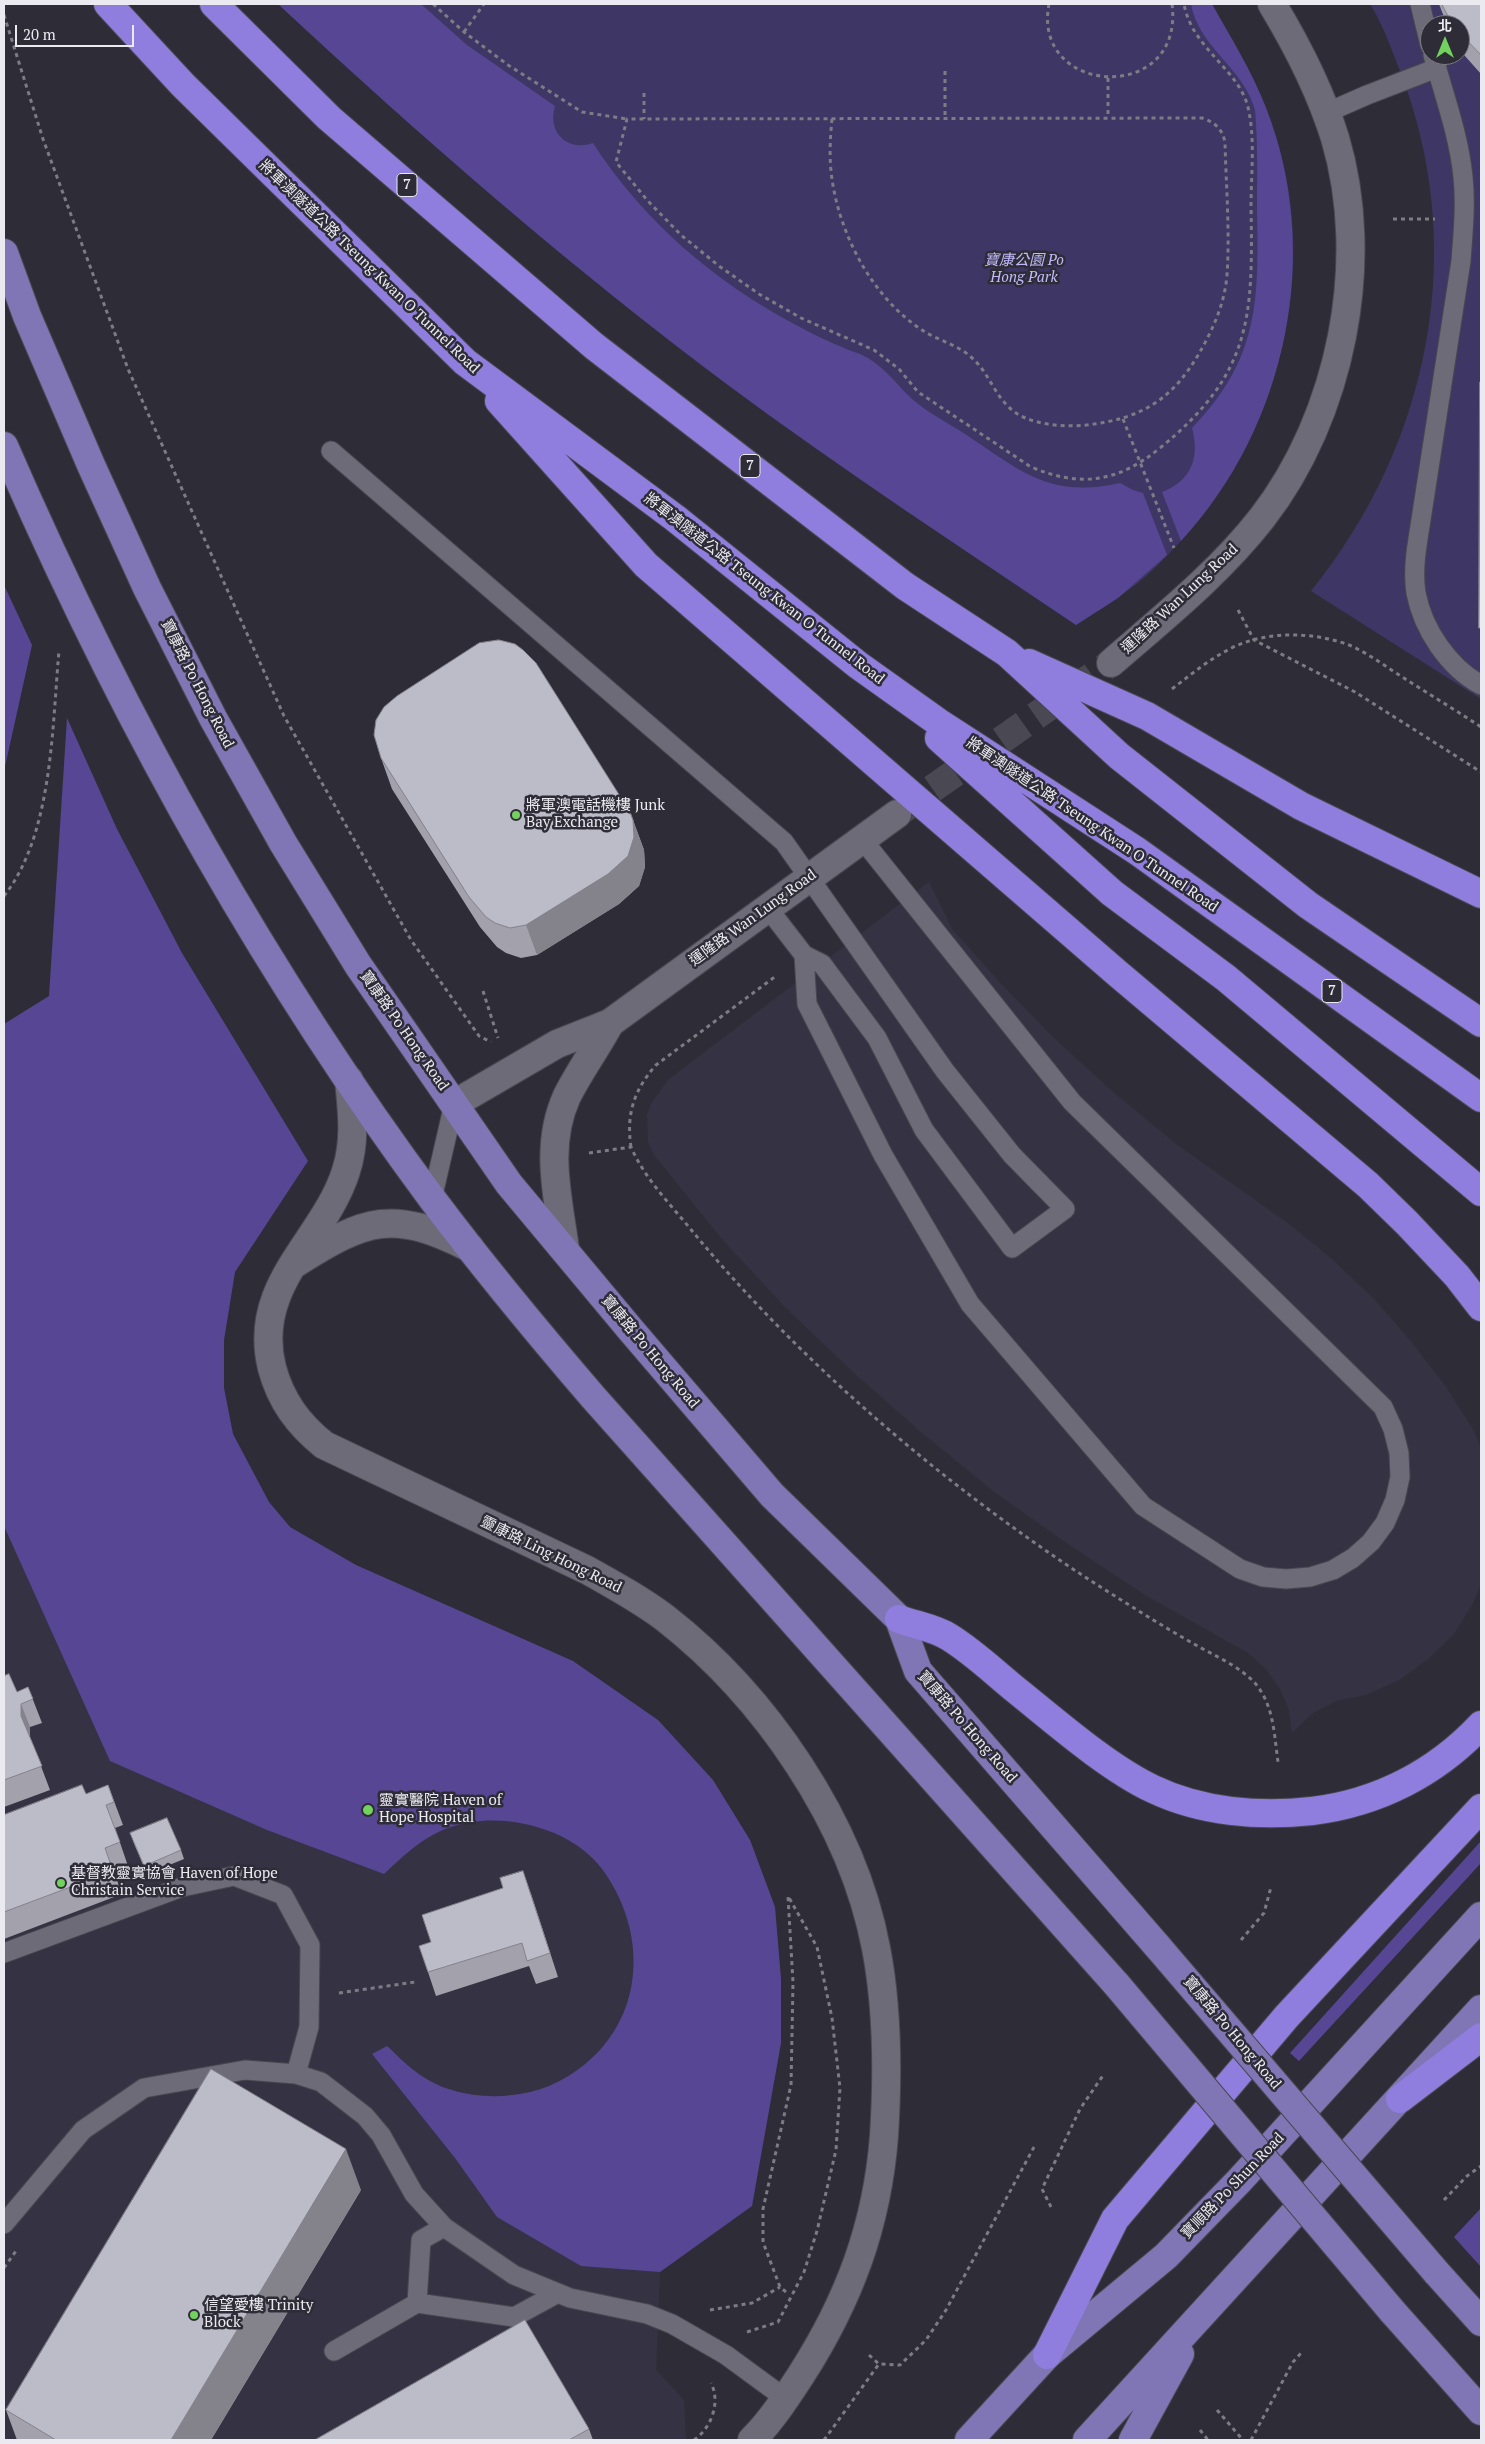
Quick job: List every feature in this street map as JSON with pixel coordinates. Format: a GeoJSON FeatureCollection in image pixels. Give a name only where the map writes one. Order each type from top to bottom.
{"type":"FeatureCollection","features":[{"type":"Feature","properties":{"kind":"highway","name":"將軍澳隧道公路 Tseung Kwan O Tunnel Road"},"geometry":{"type":"LineString","coordinates":[[108,4],[183,85],[465,362],[675,518],[858,665],[938,722],[1137,851],[1481,1098]]}},
{"type":"Feature","properties":{"kind":"highway","name":"7"},"geometry":{"type":"LineString","coordinates":[[214,4],[329,118],[594,346],[906,586],[1007,653],[1118,756],[1212,832],[1308,905],[1481,1023]]}},
{"type":"Feature","properties":{"kind":"highway"},"geometry":{"type":"LineString","coordinates":[[465,362],[646,565],[1117,973],[1368,1185],[1457,1276],[1481,1307]]}},
{"type":"Feature","properties":{"kind":"highway"},"geometry":{"type":"LineString","coordinates":[[1007,653],[1147,716],[1301,806],[1481,894]]}},
{"type":"Feature","properties":{"kind":"highway"},"geometry":{"type":"LineString","coordinates":[[858,665],[1112,893],[1226,978],[1481,1192]]}},
{"type":"Feature","properties":{"kind":"highway"},"geometry":{"type":"LineString","coordinates":[[899,1619],[948,1636],[1068,1731],[1136,1779],[1172,1797],[1214,1808],[1282,1813],[1334,1808],[1356,1803],[1404,1783],[1438,1764],[1481,1726]]}},
{"type":"Feature","properties":{"kind":"highway"},"geometry":{"type":"LineString","coordinates":[[1047,2355],[1116,2220],[1287,2016],[1481,1808]]}},
{"type":"Feature","properties":{"kind":"highway"},"geometry":{"type":"LineString","coordinates":[[1400,2099],[1481,2037]]}},
{"type":"Feature","properties":{"kind":"main road","name":"寶康路 Po Hong Road"},"geometry":{"type":"LineString","coordinates":[[4,253],[27,316],[91,465],[147,588],[213,718],[283,843],[353,957],[509,1184],[566,1249],[630,1329],[772,1495],[899,1619],[918,1671],[1158,1946],[1436,2272],[1481,2322]]}},
{"type":"Feature","properties":{"kind":"main road"},"geometry":{"type":"LineString","coordinates":[[4,446],[75,602],[172,789],[271,958],[349,1080],[432,1199],[593,1398],[1117,1985],[1392,2311],[1481,2411]]}},
{"type":"Feature","properties":{"kind":"main road","name":"寶順路 Po Shun Road"},"geometry":{"type":"LineString","coordinates":[[969,2440],[1047,2355],[1166,2256],[1239,2181],[1481,1916]]}},
{"type":"Feature","properties":{"kind":"main road"},"geometry":{"type":"LineString","coordinates":[[1087,2440],[1481,2009]]}},
{"type":"Feature","properties":{"kind":"main road"},"geometry":{"type":"LineString","coordinates":[[1132,2440],[1202,2315]]}},
{"type":"Feature","properties":{"kind":"street","name":"運隆路 Wan Lung Road"},"geometry":{"type":"LineString","coordinates":[[1111,663],[1231,556],[1272,502],[1291,474],[1314,428],[1332,380],[1344,331],[1350,280],[1350,233],[1345,186],[1335,140],[1301,52],[1272,4]]}},
{"type":"Feature","properties":{"kind":"street","name":"運隆路 Wan Lung Road"},"geometry":{"type":"LineString","coordinates":[[454,1104],[557,1044],[610,1024],[767,907],[897,814]]}},
{"type":"Feature","properties":{"kind":"street","name":"運隆路 Wan Lung Road"},"geometry":{"type":"LineString","coordinates":[[566,1249],[553,1167],[556,1130],[568,1094],[610,1024]]}},
{"type":"Feature","properties":{"kind":"street","name":"靈康路 Ling Hong Road"},"geometry":{"type":"LineString","coordinates":[[349,1080],[354,1129],[346,1171],[339,1189],[274,1301],[269,1320],[270,1359],[284,1399],[294,1416],[308,1432],[324,1445],[344,1456],[587,1570],[625,1591],[664,1618],[732,1678],[760,1710],[811,1783],[847,1857],[863,1899],[876,1946],[886,2043],[886,2097],[882,2154],[872,2218],[852,2278],[812,2357],[786,2398],[752,2440]]}},
{"type":"Feature","properties":{"kind":"street"},"geometry":{"type":"LineString","coordinates":[[293,1266],[345,1235],[380,1223],[415,1225],[437,1232],[470,1248]]}},
{"type":"Feature","properties":{"kind":"lane"},"geometry":{"type":"LineString","coordinates":[[1326,113],[1429,65]]}},
{"type":"Feature","properties":{"kind":"lane"},"geometry":{"type":"LineString","coordinates":[[1436,65],[1457,140],[1463,177],[1465,219],[1461,261],[1414,565],[1416,593],[1424,620],[1438,644],[1456,666],[1481,685]]}},
{"type":"Feature","properties":{"kind":"lane"},"geometry":{"type":"LineString","coordinates":[[331,451],[784,842],[810,876],[831,912],[944,1071],[1012,1155],[1065,1208],[1012,1248],[924,1130],[877,1038],[822,964],[804,955],[767,907]]}},
{"type":"Feature","properties":{"kind":"lane"},"geometry":{"type":"LineString","coordinates":[[804,955],[807,1004],[884,1155],[970,1304],[1143,1506],[1240,1569],[1262,1576],[1286,1579],[1310,1577],[1333,1570],[1353,1558],[1371,1542],[1385,1523],[1395,1500],[1400,1477],[1399,1452],[1393,1429],[1383,1407],[1072,1102],[862,839]]}},
{"type":"Feature","properties":{"kind":"lane"},"geometry":{"type":"LineString","coordinates":[[432,1199],[454,1104]]}},
{"type":"Feature","properties":{"kind":"lane"},"geometry":{"type":"LineString","coordinates":[[4,1952],[182,1887],[234,1876],[283,1895],[310,1945],[309,2027],[296,2074]]}},
{"type":"Feature","properties":{"kind":"lane"},"geometry":{"type":"LineString","coordinates":[[4,2224],[83,2130],[144,2088],[245,2070],[296,2074],[321,2082],[365,2116],[380,2135],[414,2194],[444,2227],[514,2275],[570,2298],[647,2314],[672,2324],[726,2355],[786,2398]]}},
{"type":"Feature","properties":{"kind":"lane"},"geometry":{"type":"LineString","coordinates":[[417,2303],[421,2240],[444,2227]]}},
{"type":"Feature","properties":{"kind":"lane"},"geometry":{"type":"LineString","coordinates":[[334,2351],[417,2303],[514,2317],[558,2293]]}},
{"type":"Feature","properties":{"kind":"path"},"geometry":{"type":"LineString","coordinates":[[433,4],[464,32],[508,65],[582,112],[626,119],[1202,118],[1217,125],[1223,133],[1225,142],[1227,274],[1224,299],[1217,320],[1193,366],[1179,384],[1149,407],[1123,419],[1098,424],[1046,423],[1030,420],[1016,413],[1004,403],[985,371],[970,355],[922,330],[899,311],[862,264],[840,215],[832,178],[830,148],[832,119]]}},
{"type":"Feature","properties":{"kind":"path"},"geometry":{"type":"LineString","coordinates":[[464,32],[484,4]]}},
{"type":"Feature","properties":{"kind":"path"},"geometry":{"type":"LineString","coordinates":[[1049,4],[1047,12],[1050,32],[1058,51],[1080,70],[1108,78],[1128,76],[1146,68],[1161,54],[1170,37],[1174,17],[1172,4]]}},
{"type":"Feature","properties":{"kind":"path"},"geometry":{"type":"LineString","coordinates":[[626,119],[616,162],[647,200],[682,235],[719,266],[759,294],[801,318],[874,350],[899,369],[918,392],[1031,467],[1052,476],[1074,480],[1096,479],[1118,474],[1141,463],[1182,430],[1203,409],[1220,386],[1234,360],[1244,333],[1250,305],[1252,267],[1249,111],[1238,85],[1192,29],[1184,4]]}},
{"type":"Feature","properties":{"kind":"path"},"geometry":{"type":"LineString","coordinates":[[4,14],[43,139],[128,369],[284,716],[411,940],[479,1036]]}},
{"type":"Feature","properties":{"kind":"path"},"geometry":{"type":"LineString","coordinates":[[944,71],[944,119]]}},
{"type":"Feature","properties":{"kind":"path"},"geometry":{"type":"LineString","coordinates":[[1108,78],[1108,118]]}},
{"type":"Feature","properties":{"kind":"path"},"geometry":{"type":"LineString","coordinates":[[644,93],[644,119]]}},
{"type":"Feature","properties":{"kind":"path"},"geometry":{"type":"LineString","coordinates":[[1123,419],[1174,548]]}},
{"type":"Feature","properties":{"kind":"path"},"geometry":{"type":"LineString","coordinates":[[1238,610],[1254,640],[1355,692],[1481,772]]}},
{"type":"Feature","properties":{"kind":"path"},"geometry":{"type":"LineString","coordinates":[[1170,690],[1214,657],[1254,640],[1294,634],[1322,637],[1350,646],[1481,727]]}},
{"type":"Feature","properties":{"kind":"path"},"geometry":{"type":"LineString","coordinates":[[4,896],[11,887],[25,858],[45,793],[60,643]]}},
{"type":"Feature","properties":{"kind":"path"},"geometry":{"type":"LineString","coordinates":[[804,955],[656,1066],[644,1079],[635,1094],[630,1111],[628,1129],[631,1147],[638,1163],[648,1178],[708,1250],[753,1299],[840,1384],[910,1446],[982,1504],[1059,1560],[1137,1611],[1238,1668],[1253,1681],[1264,1697],[1272,1715],[1278,1762]]}},
{"type":"Feature","properties":{"kind":"path"},"geometry":{"type":"LineString","coordinates":[[586,1153],[631,1147]]}},
{"type":"Feature","properties":{"kind":"path"},"geometry":{"type":"LineString","coordinates":[[1241,1940],[1264,1913],[1271,1887]]}},
{"type":"Feature","properties":{"kind":"path"},"geometry":{"type":"LineString","coordinates":[[740,2332],[748,2332],[778,2322],[804,2272],[817,2231],[836,2150],[840,2088],[832,2018],[817,1946],[788,1896],[792,1982],[791,2085],[763,2209],[763,2242],[780,2287],[786,2292]]}},
{"type":"Feature","properties":{"kind":"path"},"geometry":{"type":"LineString","coordinates":[[310,1998],[415,1982]]}},
{"type":"Feature","properties":{"kind":"path"},"geometry":{"type":"LineString","coordinates":[[1051,2207],[1042,2189],[1080,2109],[1104,2074]]}},
{"type":"Feature","properties":{"kind":"path"},"geometry":{"type":"LineString","coordinates":[[870,2355],[879,2364],[900,2365],[926,2340],[946,2310],[1034,2147]]}},
{"type":"Feature","properties":{"kind":"path"},"geometry":{"type":"LineString","coordinates":[[1444,2200],[1467,2176],[1481,2166]]}},
{"type":"Feature","properties":{"kind":"path"},"geometry":{"type":"LineString","coordinates":[[4,2268],[21,2244]]}},
{"type":"Feature","properties":{"kind":"path"},"geometry":{"type":"LineString","coordinates":[[708,2310],[752,2303],[780,2287]]}},
{"type":"Feature","properties":{"kind":"path"},"geometry":{"type":"LineString","coordinates":[[1251,2440],[1293,2362],[1302,2352]]}},
{"type":"Feature","properties":{"kind":"path"},"geometry":{"type":"LineString","coordinates":[[824,2440],[879,2364]]}},
{"type":"Feature","properties":{"kind":"path"},"geometry":{"type":"LineString","coordinates":[[694,2440],[701,2435],[714,2416],[713,2386],[708,2380]]}},
{"type":"Feature","properties":{"kind":"path"},"geometry":{"type":"LineString","coordinates":[[1217,2410],[1243,2440]]}},
{"type":"Feature","properties":{"kind":"path"},"geometry":{"type":"LineString","coordinates":[[1200,2430],[1208,2440]]}},
{"type":"Feature","properties":{"kind":"shaded area"},"geometry":{"type":"Polygon","coordinates":[[[278,4],[421,4],[467,45],[555,106],[554,124],[561,138],[575,145],[593,143],[634,198],[658,224],[709,269],[766,308],[796,325],[831,343],[868,358],[883,369],[918,404],[1020,470],[1055,484],[1074,487],[1096,487],[1120,483],[1143,493],[1167,555],[1118,598],[1076,625],[814,447],[728,385],[611,295],[442,152],[278,4]]]}},
{"type":"Feature","properties":{"kind":"shaded area"},"geometry":{"type":"Polygon","coordinates":[[[1191,4],[1212,4],[1248,68],[1266,108],[1283,164],[1292,221],[1292,279],[1285,336],[1270,392],[1247,446],[1217,496],[1181,541],[1162,492],[1180,482],[1191,467],[1195,449],[1192,428],[1214,403],[1231,377],[1243,352],[1255,300],[1258,242],[1255,110],[1241,81],[1203,33],[1191,4]]]}},
{"type":"Feature","properties":{"kind":"shaded area"},"geometry":{"type":"Polygon","coordinates":[[[4,585],[32,645],[4,771],[4,585]]]}},
{"type":"Feature","properties":{"kind":"shaded area"},"geometry":{"type":"Polygon","coordinates":[[[67,718],[117,829],[182,953],[308,1161],[235,1272],[224,1340],[224,1388],[233,1434],[269,1502],[290,1527],[356,1565],[573,1661],[658,1720],[713,1780],[750,1840],[775,1907],[781,1979],[781,2043],[752,2206],[660,2272],[581,2266],[497,2217],[455,2158],[372,2054],[387,2046],[427,2079],[455,2091],[485,2096],[515,2095],[550,2086],[585,2064],[600,2050],[615,2030],[626,2007],[632,1984],[634,1960],[631,1936],[625,1913],[615,1890],[602,1869],[589,1854],[572,1842],[554,1833],[533,1826],[491,1820],[470,1822],[432,1835],[384,1874],[267,1830],[110,1761],[4,1526],[4,1024],[49,996],[67,718]]]}},
{"type":"Feature","properties":{"kind":"shaded area"},"geometry":{"type":"Polygon","coordinates":[[[929,882],[952,929],[1003,986],[1056,1040],[1112,1091],[1176,1144],[1289,1224],[1333,1260],[1373,1298],[1410,1340],[1444,1384],[1474,1431],[1481,1449],[1481,1584],[1473,1603],[1454,1634],[1428,1659],[1399,1680],[1366,1695],[1338,1700],[1313,1713],[1292,1733],[1289,1710],[1280,1689],[1266,1669],[1248,1653],[1147,1596],[1068,1544],[993,1491],[921,1432],[852,1371],[785,1307],[722,1239],[654,1155],[648,1142],[647,1115],[652,1102],[669,1079],[929,882]]]}},
{"type":"Feature","properties":{"kind":"shaded area","name":"靈實醫院 Haven of Hope Hospital"},"geometry":{"type":"Polygon","coordinates":[[[270,1218],[235,1272],[224,1340],[224,1388],[233,1434],[269,1502],[290,1527],[356,1565],[573,1661],[658,1720],[713,1780],[750,1840],[775,1907],[781,1979],[781,2043],[752,2206],[660,2272],[656,2370],[684,2400],[686,2440],[4,2440],[4,1268],[270,1218]]]}},
{"type":"Feature","properties":{"kind":"shaded area"},"geometry":{"type":"Polygon","coordinates":[[[1481,1841],[1481,1863],[1299,2061],[1290,2053],[1481,1841]]]}},
{"type":"Feature","properties":{"kind":"shaded area"},"geometry":{"type":"Polygon","coordinates":[[[1481,2208],[1481,2267],[1454,2237],[1481,2208]]]}},
{"type":"Feature","properties":{"kind":"green space","name":"寶康公園 Po Hong Park"},"geometry":{"type":"Polygon","coordinates":[[[278,4],[1212,4],[1266,107],[1284,168],[1293,230],[1291,292],[1281,352],[1262,411],[1235,466],[1200,518],[1149,574],[1076,625],[814,447],[728,385],[611,295],[442,152],[278,4]]]}},
{"type":"Feature","properties":{"kind":"green space"},"geometry":{"type":"Polygon","coordinates":[[[1370,4],[1481,4],[1481,699],[1311,591],[1352,533],[1385,472],[1410,407],[1426,340],[1434,272],[1432,203],[1420,134],[1398,66],[1370,4]]]}},
{"type":"Feature","properties":{"kind":"building"},"geometry":{"type":"Polygon","coordinates":[[[1442,4],[1481,4],[1481,55],[1470,43],[1470,15],[1448,15],[1442,4]]]}},
{"type":"Feature","properties":{"kind":"building"},"geometry":{"type":"Polygon","coordinates":[[[1480,382],[1481,628],[1479,628],[1480,382]]]}},
{"type":"Feature","properties":{"kind":"building","name":"將軍澳電話機樓 Junk Bay Exchange"},"geometry":{"type":"Polygon","coordinates":[[[499,640],[515,644],[536,663],[630,812],[633,820],[634,837],[628,856],[608,874],[526,925],[510,928],[495,923],[486,917],[469,897],[381,758],[374,735],[376,720],[384,707],[397,696],[479,643],[499,640]]]}},
{"type":"Feature","properties":{"kind":"building"},"geometry":{"type":"Polygon","coordinates":[[[9,1674],[17,1692],[28,1687],[33,1699],[21,1704],[21,1716],[42,1766],[4,1780],[4,1676],[9,1674]]]}},
{"type":"Feature","properties":{"kind":"building","name":"基督教靈實協會 Haven of Hope Christain Service"},"geometry":{"type":"Polygon","coordinates":[[[82,1785],[86,1794],[108,1785],[114,1802],[106,1805],[120,1842],[105,1848],[113,1871],[4,1912],[4,1815],[82,1785]]]}},
{"type":"Feature","properties":{"kind":"building"},"geometry":{"type":"Polygon","coordinates":[[[167,1818],[181,1850],[144,1866],[130,1833],[167,1818]]]}},
{"type":"Feature","properties":{"kind":"building"},"geometry":{"type":"Polygon","coordinates":[[[523,1871],[550,1953],[527,1961],[522,1943],[428,1972],[419,1946],[431,1942],[422,1915],[503,1888],[500,1878],[523,1871]]]}},
{"type":"Feature","properties":{"kind":"building","name":"信望愛樓 Trinity Block"},"geometry":{"type":"Polygon","coordinates":[[[211,2069],[346,2149],[171,2440],[56,2440],[6,2410],[211,2069]]]}},
{"type":"Feature","properties":{"kind":"building"},"geometry":{"type":"Polygon","coordinates":[[[525,2320],[589,2429],[569,2440],[315,2440],[525,2320]]]}},
{"type":"Feature","properties":{"kind":"tunnel"},"geometry":{"type":"LineString","coordinates":[[898,813],[1111,663]]}},
{"type":"Feature","properties":{"kind":"place","name":"將軍澳電話機樓 Junk Bay Exchange"},"geometry":{"type":"Point","coordinates":[516,815]}},
{"type":"Feature","properties":{"kind":"place","name":"靈實醫院 Haven of Hope Hospital"},"geometry":{"type":"Point","coordinates":[368,1810]}},
{"type":"Feature","properties":{"kind":"place","name":"基督教靈實協會 Haven of Hope Christain Service"},"geometry":{"type":"Point","coordinates":[61,1883]}},
{"type":"Feature","properties":{"kind":"place","name":"信望愛樓 Trinity Block"},"geometry":{"type":"Point","coordinates":[194,2315]}}]}
